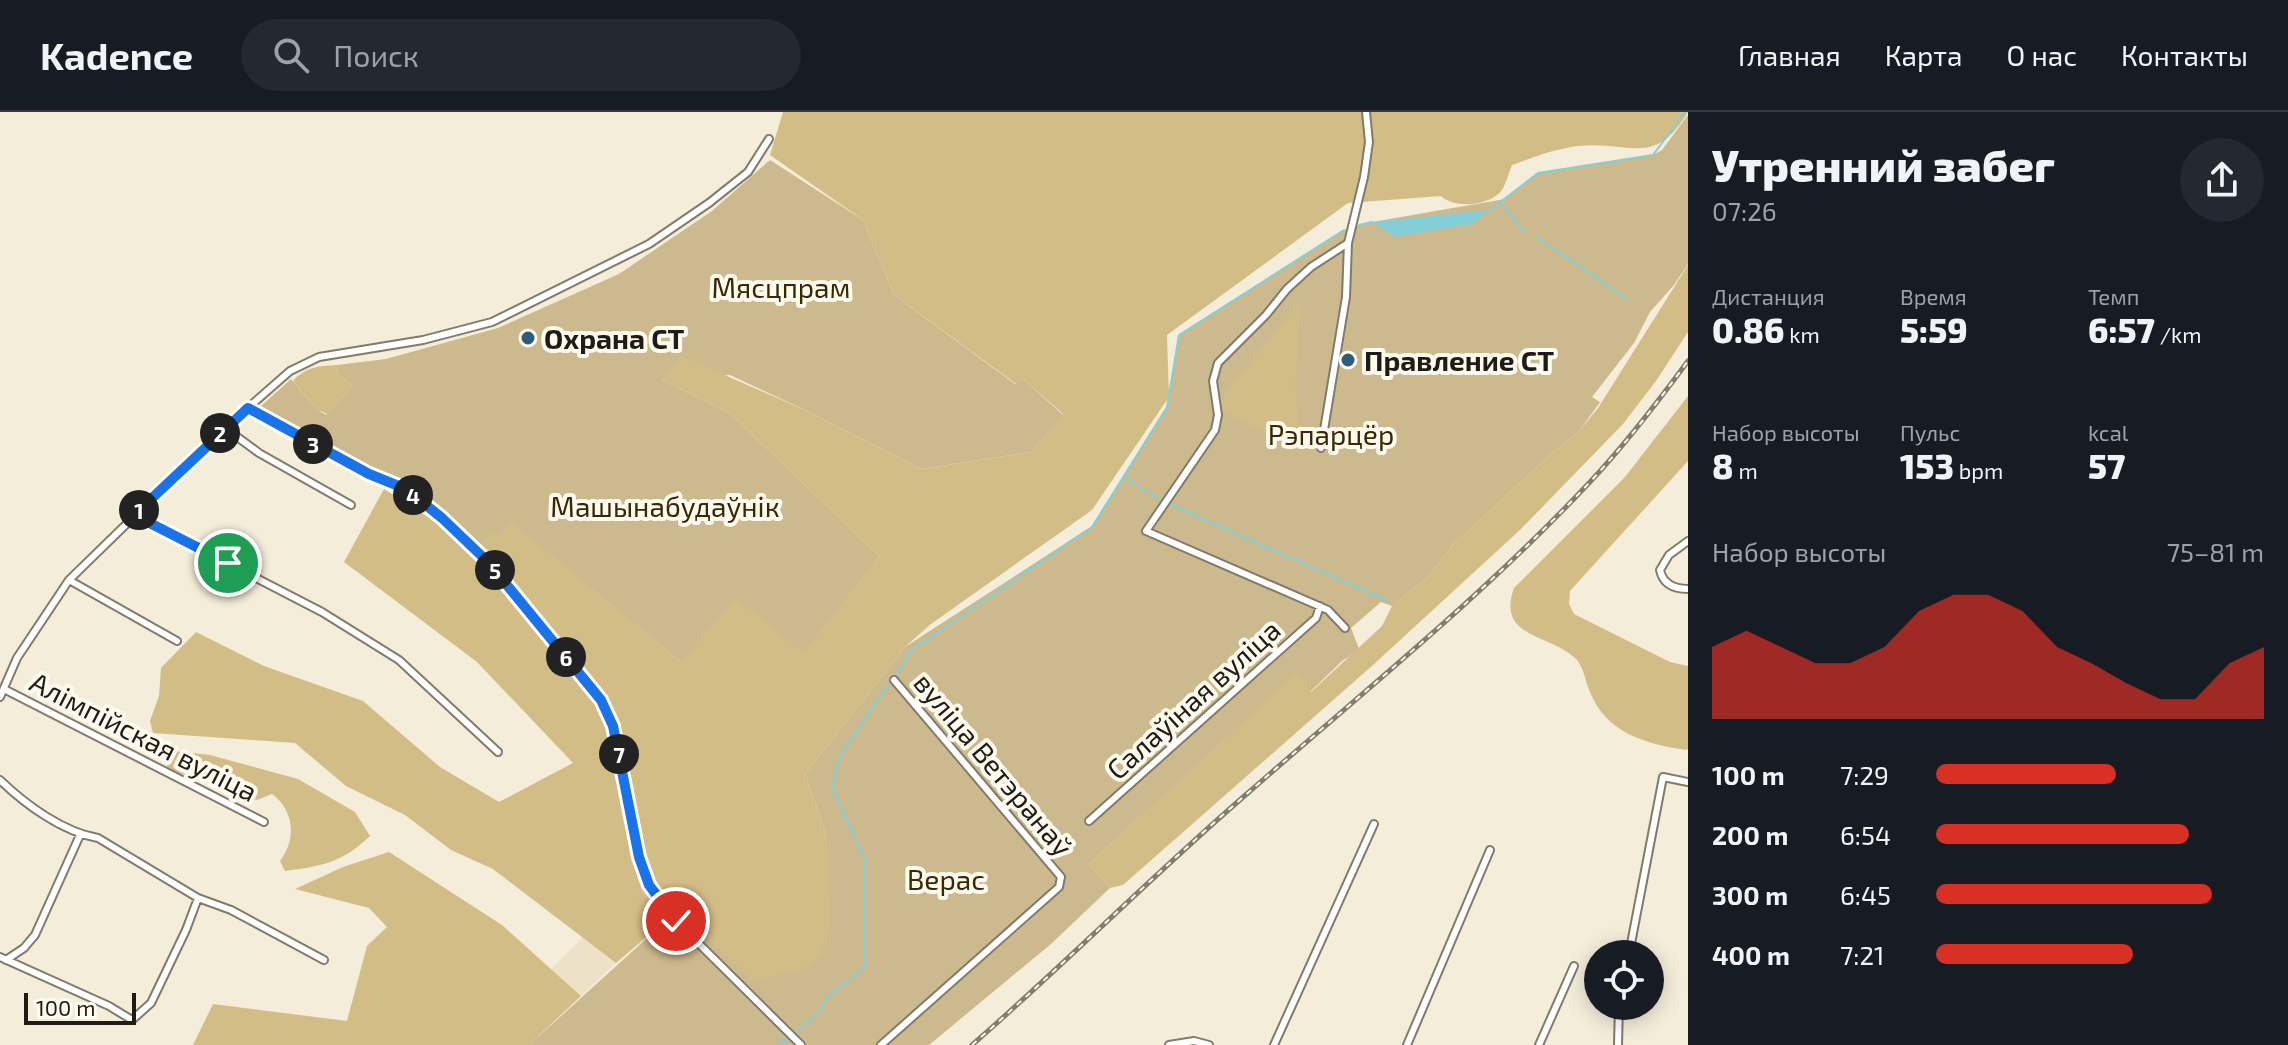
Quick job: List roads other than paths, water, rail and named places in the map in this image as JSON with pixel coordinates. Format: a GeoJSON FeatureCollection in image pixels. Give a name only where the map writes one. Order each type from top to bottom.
{"type":"FeatureCollection","features":[{"type":"Feature","properties":{"kind":"street"},"geometry":{"type":"LineString","coordinates":[[1321,448],[1346,297],[1348,243],[1369,142],[1366,112]]}},
{"type":"Feature","properties":{"kind":"street","name":"Алімпійская вуліца"},"geometry":{"type":"LineString","coordinates":[[0,697],[17,658],[69,580],[225,428],[290,371],[319,357],[423,340],[492,322],[649,244],[748,172],[769,139]]}},
{"type":"Feature","properties":{"kind":"street"},"geometry":{"type":"LineString","coordinates":[[1345,628],[1333,613],[1320,606],[1146,531],[1215,430],[1218,415],[1213,381],[1218,363],[1287,289],[1311,267],[1348,243]]}},
{"type":"Feature","properties":{"kind":"street"},"geometry":{"type":"LineString","coordinates":[[248,408],[369,474],[406,489],[488,562],[601,700],[613,726],[639,857],[649,885],[676,921],[799,1044]]}},
{"type":"Feature","properties":{"kind":"street"},"geometry":{"type":"LineString","coordinates":[[225,428],[259,453],[351,505]]}},
{"type":"Feature","properties":{"kind":"street"},"geometry":{"type":"LineString","coordinates":[[134,515],[322,612],[399,660],[498,752]]}},
{"type":"Feature","properties":{"kind":"street"},"geometry":{"type":"LineString","coordinates":[[1688,541],[1669,555],[1660,570],[1667,583],[1688,589]]}},
{"type":"Feature","properties":{"kind":"street"},"geometry":{"type":"LineString","coordinates":[[69,580],[177,641]]}},
{"type":"Feature","properties":{"kind":"street","name":"Салаўіная вуліца"},"geometry":{"type":"LineString","coordinates":[[1089,821],[1316,618],[1320,606]]}},
{"type":"Feature","properties":{"kind":"street","name":"вуліца Ветэранаў"},"geometry":{"type":"LineString","coordinates":[[881,1045],[1059,887],[1061,877],[894,680]]}},
{"type":"Feature","properties":{"kind":"street","name":"Алімпійская вуліца"},"geometry":{"type":"LineString","coordinates":[[4,689],[264,822]]}},
{"type":"Feature","properties":{"kind":"street"},"geometry":{"type":"LineString","coordinates":[[1632,940],[1663,777],[1688,782]]}},
{"type":"Feature","properties":{"kind":"street"},"geometry":{"type":"LineString","coordinates":[[0,780],[18,797],[80,835],[98,838],[198,898],[231,910],[324,960]]}},
{"type":"Feature","properties":{"kind":"street"},"geometry":{"type":"LineString","coordinates":[[1274,1045],[1374,824]]}},
{"type":"Feature","properties":{"kind":"street"},"geometry":{"type":"LineString","coordinates":[[3,958],[24,948],[35,935],[80,835]]}},
{"type":"Feature","properties":{"kind":"street"},"geometry":{"type":"LineString","coordinates":[[1407,1045],[1490,850]]}},
{"type":"Feature","properties":{"kind":"street"},"geometry":{"type":"LineString","coordinates":[[3,958],[109,1006],[132,1020],[151,1003],[198,898]]}},
{"type":"Feature","properties":{"kind":"street"},"geometry":{"type":"LineString","coordinates":[[1539,1045],[1574,966]]}},
{"type":"Feature","properties":{"kind":"street"},"geometry":{"type":"LineString","coordinates":[[1618,1045],[1619,1020]]}},
{"type":"Feature","properties":{"kind":"street"},"geometry":{"type":"LineString","coordinates":[[1169,1045],[1194,1041],[1209,1045]]}},
{"type":"Feature","properties":{"kind":"water"},"geometry":{"type":"Polygon","coordinates":[[[1490,210],[1472,224],[1395,237],[1372,222],[1490,210]]]}},
{"type":"Feature","properties":{"kind":"waterway"},"geometry":{"type":"LineString","coordinates":[[1490,210],[1538,173],[1653,155],[1685,112]]}},
{"type":"Feature","properties":{"kind":"waterway"},"geometry":{"type":"LineString","coordinates":[[1502,205],[1524,231]]}},
{"type":"Feature","properties":{"kind":"waterway"},"geometry":{"type":"LineString","coordinates":[[1359,225],[1372,222]]}},
{"type":"Feature","properties":{"kind":"waterway"},"geometry":{"type":"LineString","coordinates":[[797,1032],[819,1012],[827,997],[864,968],[864,857],[833,790],[836,767],[841,754],[907,657],[918,645],[1092,527],[1167,407],[1179,335],[1344,230]]}},
{"type":"Feature","properties":{"kind":"waterway"},"geometry":{"type":"LineString","coordinates":[[1536,237],[1627,299]]}},
{"type":"Feature","properties":{"kind":"waterway"},"geometry":{"type":"LineString","coordinates":[[1124,477],[1160,500]]}},
{"type":"Feature","properties":{"kind":"waterway"},"geometry":{"type":"LineString","coordinates":[[1171,505],[1386,600]]}},
{"type":"Feature","properties":{"kind":"waterway"},"geometry":{"type":"LineString","coordinates":[[776,1045],[788,1039]]}},
{"type":"Feature","properties":{"kind":"railway"},"geometry":{"type":"LineString","coordinates":[[972,1045],[1214,823],[1508,564],[1602,469],[1688,361]]}},
{"type":"Feature","properties":{"kind":"place","name":"Охрана СТ"},"geometry":{"type":"Point","coordinates":[528,338]}},
{"type":"Feature","properties":{"kind":"place","name":"Правление СТ"},"geometry":{"type":"Point","coordinates":[1348,360]}},
{"type":"Feature","properties":{"kind":"park label","name":"Мясцпрам"},"geometry":{"type":"Point","coordinates":[781,287]}},
{"type":"Feature","properties":{"kind":"park label","name":"Рэпарцёр"},"geometry":{"type":"Point","coordinates":[1331,434]}},
{"type":"Feature","properties":{"kind":"park label","name":"Машынабудаўнік"},"geometry":{"type":"Point","coordinates":[665,506]}},
{"type":"Feature","properties":{"kind":"park label","name":"Верас"},"geometry":{"type":"Point","coordinates":[946,879]}}]}
